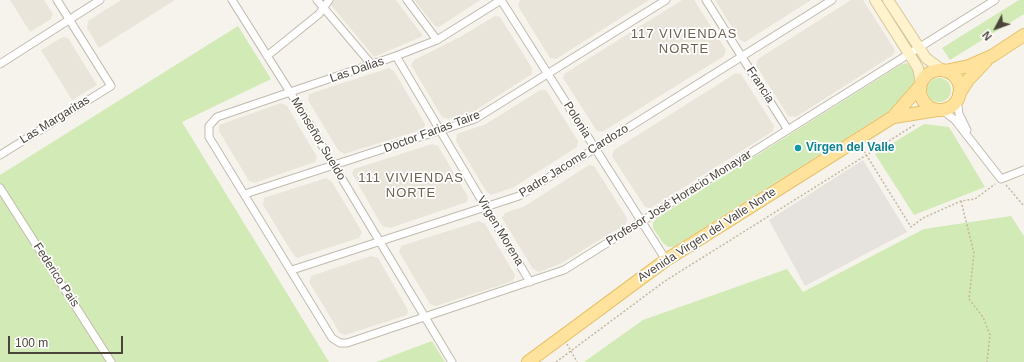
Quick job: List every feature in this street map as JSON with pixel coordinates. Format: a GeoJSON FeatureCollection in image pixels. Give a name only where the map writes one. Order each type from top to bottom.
{"type":"FeatureCollection","features":[{"type":"Feature","properties":{"kind":"main road"},"geometry":{"type":"LineString","coordinates":[[874,0],[918,68],[922,99],[926,104],[940,110],[951,106],[968,80],[992,56]]}},
{"type":"Feature","properties":{"kind":"main road"},"geometry":{"type":"LineString","coordinates":[[888,0],[918,48],[929,62],[950,73],[958,82],[958,97]]}},
{"type":"Feature","properties":{"kind":"main road"},"geometry":{"type":"LineString","coordinates":[[921,84],[930,73],[963,68],[992,56],[1024,35]]}},
{"type":"Feature","properties":{"kind":"main road","name":"Avenida Virgen del Valle Norte"},"geometry":{"type":"LineString","coordinates":[[528,362],[666,260],[893,117],[921,84]]}},
{"type":"Feature","properties":{"kind":"main road","name":"Avenida Virgen del Valle Norte"},"geometry":{"type":"LineString","coordinates":[[893,117],[940,110]]}},
{"type":"Feature","properties":{"kind":"street"},"geometry":{"type":"LineString","coordinates":[[57,0],[69,20]]}},
{"type":"Feature","properties":{"kind":"street"},"geometry":{"type":"LineString","coordinates":[[0,64],[100,0]]}},
{"type":"Feature","properties":{"kind":"street","name":"Monseñor Sueldo"},"geometry":{"type":"LineString","coordinates":[[232,0],[290,92],[452,362]]}},
{"type":"Feature","properties":{"kind":"street"},"geometry":{"type":"LineString","coordinates":[[317,0],[372,65]]}},
{"type":"Feature","properties":{"kind":"street"},"geometry":{"type":"LineString","coordinates":[[267,56],[319,14],[329,0]]}},
{"type":"Feature","properties":{"kind":"street"},"geometry":{"type":"LineString","coordinates":[[407,0],[437,40]]}},
{"type":"Feature","properties":{"kind":"street","name":"Las Dalias"},"geometry":{"type":"LineString","coordinates":[[245,194],[210,137],[209,126],[217,117],[372,65],[437,40],[501,0]]}},
{"type":"Feature","properties":{"kind":"street","name":"Polonia"},"geometry":{"type":"LineString","coordinates":[[501,0],[666,260]]}},
{"type":"Feature","properties":{"kind":"street","name":"Doctor Farias Taire"},"geometry":{"type":"LineString","coordinates":[[245,194],[475,119],[666,0]]}},
{"type":"Feature","properties":{"kind":"street","name":"Francia"},"geometry":{"type":"LineString","coordinates":[[706,0],[788,130]]}},
{"type":"Feature","properties":{"kind":"street","name":"Padre Jacome Cardozo"},"geometry":{"type":"LineString","coordinates":[[292,270],[519,196],[832,0]]}},
{"type":"Feature","properties":{"kind":"street","name":"Profesor José Horacio Monayar"},"geometry":{"type":"LineString","coordinates":[[292,270],[332,338],[340,343],[346,344],[564,270],[995,0]]}},
{"type":"Feature","properties":{"kind":"street","name":"Las Margaritas"},"geometry":{"type":"LineString","coordinates":[[0,155],[111,86],[69,20]]}},
{"type":"Feature","properties":{"kind":"street","name":"Virgen Morena"},"geometry":{"type":"LineString","coordinates":[[396,56],[530,282]]}},
{"type":"Feature","properties":{"kind":"street"},"geometry":{"type":"LineString","coordinates":[[958,97],[959,114],[973,142]]}},
{"type":"Feature","properties":{"kind":"street"},"geometry":{"type":"LineString","coordinates":[[940,110],[955,120],[1001,179],[1024,170]]}},
{"type":"Feature","properties":{"kind":"street","name":"Federico Pais"},"geometry":{"type":"LineString","coordinates":[[0,188],[112,362]]}},
{"type":"Feature","properties":{"kind":"street"},"geometry":{"type":"LineString","coordinates":[[245,194],[292,270]]}},
{"type":"Feature","properties":{"kind":"path"},"geometry":{"type":"LineString","coordinates":[[556,362],[571,352],[594,332],[665,281],[921,121]]}},
{"type":"Feature","properties":{"kind":"path"},"geometry":{"type":"LineString","coordinates":[[857,140],[911,227],[923,218],[961,201],[975,199],[1001,179],[1024,206]]}},
{"type":"Feature","properties":{"kind":"path"},"geometry":{"type":"LineString","coordinates":[[961,201],[974,253],[969,299],[983,317],[990,335],[986,362]]}},
{"type":"Feature","properties":{"kind":"path"},"geometry":{"type":"LineString","coordinates":[[563,335],[577,362]]}},
{"type":"Feature","properties":{"kind":"shaded area"},"geometry":{"type":"Polygon","coordinates":[[[10,0],[44,0],[53,14],[51,19],[30,32],[10,0]]]}},
{"type":"Feature","properties":{"kind":"shaded area"},"geometry":{"type":"Polygon","coordinates":[[[121,0],[175,0],[99,48],[87,28],[88,21],[121,0]]]}},
{"type":"Feature","properties":{"kind":"shaded area"},"geometry":{"type":"Polygon","coordinates":[[[327,0],[396,0],[423,36],[374,57],[327,0]]]}},
{"type":"Feature","properties":{"kind":"shaded area"},"geometry":{"type":"Polygon","coordinates":[[[414,0],[480,0],[439,27],[435,26],[414,0]]]}},
{"type":"Feature","properties":{"kind":"shaded area"},"geometry":{"type":"Polygon","coordinates":[[[520,0],[649,0],[556,59],[550,58],[518,6],[520,0]]]}},
{"type":"Feature","properties":{"kind":"shaded area"},"geometry":{"type":"Polygon","coordinates":[[[682,0],[694,0],[726,50],[724,56],[602,132],[597,131],[563,78],[564,74],[682,0]]]}},
{"type":"Feature","properties":{"kind":"shaded area"},"geometry":{"type":"Polygon","coordinates":[[[715,0],[811,0],[745,42],[740,40],[715,0]]]}},
{"type":"Feature","properties":{"kind":"shaded area"},"geometry":{"type":"Polygon","coordinates":[[[851,0],[863,0],[895,50],[893,55],[796,117],[788,116],[756,65],[758,59],[851,0]]]}},
{"type":"Feature","properties":{"kind":"shaded area"},"geometry":{"type":"Polygon","coordinates":[[[495,16],[500,17],[532,68],[532,74],[473,112],[448,119],[442,117],[411,65],[414,60],[460,37],[495,16]]]}},
{"type":"Feature","properties":{"kind":"shaded area"},"geometry":{"type":"Polygon","coordinates":[[[63,37],[68,38],[97,85],[72,100],[41,50],[63,37]]]}},
{"type":"Feature","properties":{"kind":"shaded area"},"geometry":{"type":"Polygon","coordinates":[[[389,68],[394,71],[425,124],[424,129],[344,154],[338,150],[308,100],[309,94],[389,68]]]}},
{"type":"Feature","properties":{"kind":"shaded area"},"geometry":{"type":"Polygon","coordinates":[[[736,73],[741,74],[774,126],[773,131],[651,208],[645,207],[612,156],[614,150],[736,73]]]}},
{"type":"Feature","properties":{"kind":"shaded area"},"geometry":{"type":"Polygon","coordinates":[[[540,90],[546,90],[578,141],[577,147],[514,187],[491,195],[486,191],[456,141],[457,134],[486,124],[540,90]]]}},
{"type":"Feature","properties":{"kind":"shaded area"},"geometry":{"type":"Polygon","coordinates":[[[281,103],[287,106],[317,157],[315,162],[254,183],[249,181],[219,131],[219,125],[281,103]]]}},
{"type":"Feature","properties":{"kind":"shaded area"},"geometry":{"type":"Polygon","coordinates":[[[432,144],[438,146],[468,197],[467,202],[390,228],[382,226],[352,173],[354,169],[432,144]]]}},
{"type":"Feature","properties":{"kind":"shaded area"},"geometry":{"type":"Polygon","coordinates":[[[863,160],[907,232],[805,286],[769,220],[863,160]]]}},
{"type":"Feature","properties":{"kind":"shaded area"},"geometry":{"type":"Polygon","coordinates":[[[589,165],[594,166],[627,218],[626,224],[560,264],[539,272],[533,269],[502,218],[505,213],[525,206],[589,165]]]}},
{"type":"Feature","properties":{"kind":"shaded area"},"geometry":{"type":"Polygon","coordinates":[[[326,178],[332,182],[362,232],[359,238],[297,258],[293,254],[263,205],[264,198],[326,178]]]}},
{"type":"Feature","properties":{"kind":"shaded area"},"geometry":{"type":"Polygon","coordinates":[[[479,221],[485,224],[515,275],[513,281],[436,306],[430,304],[399,252],[401,246],[479,221]]]}},
{"type":"Feature","properties":{"kind":"shaded area"},"geometry":{"type":"Polygon","coordinates":[[[371,256],[378,258],[408,310],[407,315],[345,335],[340,333],[309,282],[311,276],[371,256]]]}},
{"type":"Feature","properties":{"kind":"green space"},"geometry":{"type":"Polygon","coordinates":[[[1019,0],[1024,0],[1024,14],[950,60],[942,48],[1019,0]]]}},
{"type":"Feature","properties":{"kind":"green space"},"geometry":{"type":"Polygon","coordinates":[[[238,26],[271,79],[182,122],[329,362],[0,362],[0,175],[238,26]]]}},
{"type":"Feature","properties":{"kind":"green space"},"geometry":{"type":"Polygon","coordinates":[[[907,63],[914,72],[914,82],[911,92],[900,104],[673,247],[668,247],[663,243],[653,228],[653,223],[657,218],[902,64],[907,63]]]}},
{"type":"Feature","properties":{"kind":"green space"},"geometry":{"type":"Polygon","coordinates":[[[934,78],[944,78],[951,85],[951,95],[944,102],[934,102],[927,95],[927,85],[934,78]]]}},
{"type":"Feature","properties":{"kind":"green space"},"geometry":{"type":"Polygon","coordinates":[[[924,124],[949,127],[985,187],[914,215],[875,154],[924,124]]]}},
{"type":"Feature","properties":{"kind":"green space"},"geometry":{"type":"Polygon","coordinates":[[[1011,216],[1024,236],[1024,362],[584,362],[643,320],[787,269],[803,292],[924,229],[1011,216]]]}},
{"type":"Feature","properties":{"kind":"green space"},"geometry":{"type":"Polygon","coordinates":[[[432,341],[445,362],[376,362],[432,341]]]}},
{"type":"Feature","properties":{"kind":"place","name":"Virgen del Valle"},"geometry":{"type":"Point","coordinates":[798,148]}},
{"type":"Feature","properties":{"kind":"district","name":"117 VIVIENDAS NORTE"},"geometry":{"type":"Point","coordinates":[684,42]}},
{"type":"Feature","properties":{"kind":"district","name":"111 VIVIENDAS NORTE"},"geometry":{"type":"Point","coordinates":[411,186]}}]}
